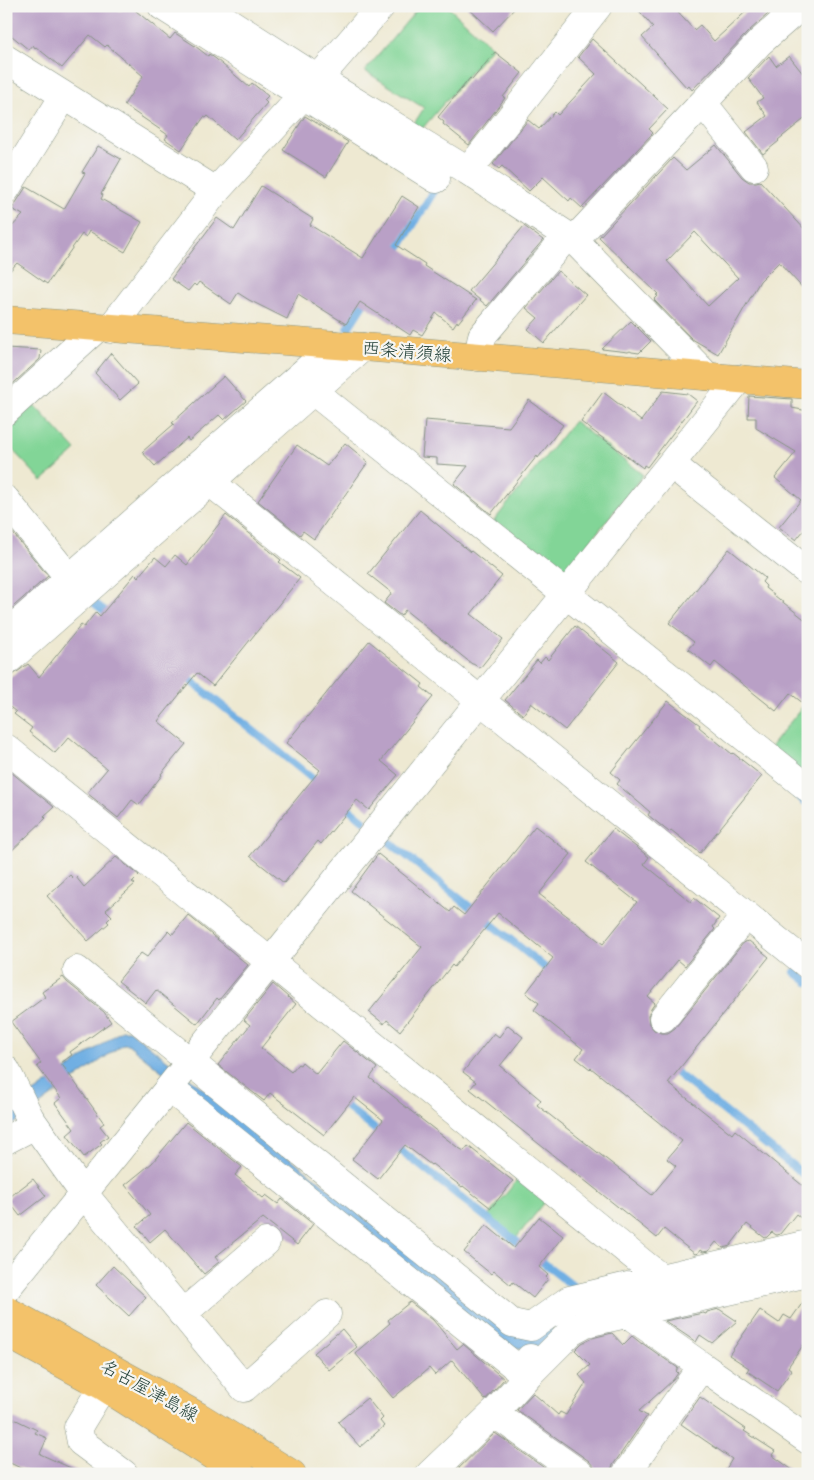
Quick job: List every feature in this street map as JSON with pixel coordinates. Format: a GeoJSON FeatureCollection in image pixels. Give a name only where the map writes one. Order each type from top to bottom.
{"type":"FeatureCollection","features":[{"type":"Feature","properties":{"kind":"main road","name":"西条清須線"},"geometry":{"type":"LineString","coordinates":[[6,320],[363,347],[808,385]]}},
{"type":"Feature","properties":{"kind":"main road","name":"名古屋津島線"},"geometry":{"type":"LineString","coordinates":[[6,1310],[198,1416],[292,1474]]}},
{"type":"Feature","properties":{"kind":"main road","name":"名古屋津島線"},"geometry":{"type":"LineString","coordinates":[[6,1333],[103,1386],[241,1474]]}},
{"type":"Feature","properties":{"kind":"street"},"geometry":{"type":"LineString","coordinates":[[162,6],[227,34],[427,164],[468,171],[570,238],[707,376]]}},
{"type":"Feature","properties":{"kind":"street"},"geometry":{"type":"LineString","coordinates":[[204,6],[227,34]]}},
{"type":"Feature","properties":{"kind":"street"},"geometry":{"type":"LineString","coordinates":[[6,411],[104,328],[216,191],[381,6]]}},
{"type":"Feature","properties":{"kind":"street"},"geometry":{"type":"LineString","coordinates":[[468,171],[598,6]]}},
{"type":"Feature","properties":{"kind":"street"},"geometry":{"type":"LineString","coordinates":[[478,357],[482,336],[570,238],[703,103],[760,42],[801,6]]}},
{"type":"Feature","properties":{"kind":"street"},"geometry":{"type":"LineString","coordinates":[[6,60],[216,191]]}},
{"type":"Feature","properties":{"kind":"street"},"geometry":{"type":"LineString","coordinates":[[6,190],[64,96]]}},
{"type":"Feature","properties":{"kind":"street"},"geometry":{"type":"LineString","coordinates":[[703,103],[754,167]]}},
{"type":"Feature","properties":{"kind":"street"},"geometry":{"type":"LineString","coordinates":[[6,634],[335,345]]}},
{"type":"Feature","properties":{"kind":"street"},"geometry":{"type":"LineString","coordinates":[[6,662],[363,347]]}},
{"type":"Feature","properties":{"kind":"street"},"geometry":{"type":"LineString","coordinates":[[6,1289],[740,379]]}},
{"type":"Feature","properties":{"kind":"street"},"geometry":{"type":"LineString","coordinates":[[313,391],[808,788]]}},
{"type":"Feature","properties":{"kind":"street"},"geometry":{"type":"LineString","coordinates":[[671,464],[808,572]]}},
{"type":"Feature","properties":{"kind":"street"},"geometry":{"type":"LineString","coordinates":[[210,482],[808,965]]}},
{"type":"Feature","properties":{"kind":"street"},"geometry":{"type":"LineString","coordinates":[[6,500],[70,579]]}},
{"type":"Feature","properties":{"kind":"street"},"geometry":{"type":"LineString","coordinates":[[6,748],[662,1278]]}},
{"type":"Feature","properties":{"kind":"street"},"geometry":{"type":"LineString","coordinates":[[663,1018],[746,915]]}},
{"type":"Feature","properties":{"kind":"street"},"geometry":{"type":"LineString","coordinates":[[77,970],[180,1075],[529,1369]]}},
{"type":"Feature","properties":{"kind":"street"},"geometry":{"type":"LineString","coordinates":[[6,1070],[28,1113],[84,1194],[244,1388],[327,1314]]}},
{"type":"Feature","properties":{"kind":"street"},"geometry":{"type":"LineString","coordinates":[[180,1075],[512,1324],[531,1327],[569,1300],[808,1244]]}},
{"type":"Feature","properties":{"kind":"street"},"geometry":{"type":"LineString","coordinates":[[6,1140],[28,1113]]}},
{"type":"Feature","properties":{"kind":"street"},"geometry":{"type":"LineString","coordinates":[[182,1314],[266,1242]]}},
{"type":"Feature","properties":{"kind":"street"},"geometry":{"type":"LineString","coordinates":[[430,1474],[494,1413],[529,1369],[573,1330],[586,1323],[808,1274]]}},
{"type":"Feature","properties":{"kind":"street"},"geometry":{"type":"LineString","coordinates":[[628,1314],[808,1440]]}},
{"type":"Feature","properties":{"kind":"street"},"geometry":{"type":"LineString","coordinates":[[529,1369],[531,1327]]}},
{"type":"Feature","properties":{"kind":"street"},"geometry":{"type":"LineString","coordinates":[[626,1474],[702,1366]]}},
{"type":"Feature","properties":{"kind":"street"},"geometry":{"type":"LineString","coordinates":[[103,1386],[78,1427],[81,1442],[124,1474]]}},
{"type":"Feature","properties":{"kind":"street"},"geometry":{"type":"LineString","coordinates":[[494,1413],[580,1474]]}},
{"type":"Feature","properties":{"kind":"green space"},"geometry":{"type":"Polygon","coordinates":[[[420,6],[447,6],[492,47],[421,130],[413,125],[424,108],[365,71],[420,6]]]}},
{"type":"Feature","properties":{"kind":"green space"},"geometry":{"type":"Polygon","coordinates":[[[33,404],[76,450],[42,481],[6,443],[6,428],[33,404]]]}},
{"type":"Feature","properties":{"kind":"green space"},"geometry":{"type":"Polygon","coordinates":[[[574,421],[643,475],[562,577],[493,522],[574,421]]]}},
{"type":"Feature","properties":{"kind":"green space"},"geometry":{"type":"Polygon","coordinates":[[[808,700],[808,778],[771,746],[808,700]]]}},
{"type":"Feature","properties":{"kind":"green space"},"geometry":{"type":"Polygon","coordinates":[[[522,1174],[550,1196],[516,1238],[488,1216],[522,1174]]]}},
{"type":"Feature","properties":{"kind":"water"},"geometry":{"type":"Polygon","coordinates":[[[122,1030],[129,1030],[506,1329],[570,1307],[808,1253],[808,1268],[544,1348],[507,1348],[128,1044],[123,1044],[6,1128],[6,1106],[34,1093],[122,1030]]]}},
{"type":"Feature","properties":{"kind":"building"},"geometry":{"type":"Polygon","coordinates":[[[6,6],[114,6],[120,11],[125,6],[130,6],[170,39],[175,33],[208,56],[209,54],[216,59],[249,87],[252,83],[268,96],[264,100],[267,103],[235,140],[208,116],[204,117],[181,150],[165,139],[168,135],[124,105],[143,76],[107,45],[105,47],[90,35],[62,68],[33,45],[29,50],[6,31],[6,6]]]}},
{"type":"Feature","properties":{"kind":"building"},"geometry":{"type":"Polygon","coordinates":[[[466,6],[517,6],[493,31],[466,6]]]}},
{"type":"Feature","properties":{"kind":"building"},"geometry":{"type":"Polygon","coordinates":[[[635,6],[672,6],[694,30],[700,25],[714,41],[752,6],[777,6],[749,31],[692,90],[689,86],[687,88],[642,37],[653,27],[635,6]]]}},
{"type":"Feature","properties":{"kind":"building"},"geometry":{"type":"Polygon","coordinates":[[[592,39],[668,109],[649,129],[653,133],[582,208],[571,198],[569,201],[543,177],[529,191],[502,166],[499,169],[493,164],[528,120],[539,129],[555,112],[558,115],[596,74],[578,57],[592,39]]]}},
{"type":"Feature","properties":{"kind":"building"},"geometry":{"type":"Polygon","coordinates":[[[495,52],[522,73],[469,145],[443,124],[444,122],[438,117],[470,78],[472,80],[495,52]]]}},
{"type":"Feature","properties":{"kind":"building"},"geometry":{"type":"Polygon","coordinates":[[[769,56],[776,66],[789,56],[808,80],[808,116],[763,154],[746,132],[767,116],[757,102],[763,98],[748,78],[769,56]]]}},
{"type":"Feature","properties":{"kind":"building"},"geometry":{"type":"Polygon","coordinates":[[[305,116],[348,142],[326,177],[283,150],[305,116]]]}},
{"type":"Feature","properties":{"kind":"building"},"geometry":{"type":"Polygon","coordinates":[[[716,145],[742,177],[749,182],[760,181],[808,233],[808,294],[779,262],[760,281],[718,354],[692,339],[654,300],[658,294],[599,237],[673,158],[686,170],[716,145]],[[695,232],[667,261],[708,306],[738,278],[695,232]]]}},
{"type":"Feature","properties":{"kind":"building"},"geometry":{"type":"Polygon","coordinates":[[[98,146],[121,159],[101,194],[103,195],[101,199],[142,222],[125,252],[89,231],[86,237],[82,234],[47,284],[17,263],[6,275],[6,233],[23,215],[12,209],[26,187],[64,209],[85,173],[82,172],[98,146]]]}},
{"type":"Feature","properties":{"kind":"building"},"geometry":{"type":"Polygon","coordinates":[[[261,186],[313,219],[310,225],[363,258],[402,196],[419,207],[396,245],[476,300],[453,327],[436,313],[422,335],[413,330],[410,335],[360,302],[346,324],[298,294],[287,319],[238,293],[231,304],[199,282],[196,286],[194,284],[188,291],[171,279],[217,218],[234,230],[261,186]]]}},
{"type":"Feature","properties":{"kind":"building"},"geometry":{"type":"Polygon","coordinates":[[[524,226],[543,240],[487,306],[469,291],[524,226]]]}},
{"type":"Feature","properties":{"kind":"building"},"geometry":{"type":"Polygon","coordinates":[[[558,271],[586,295],[544,343],[528,329],[538,318],[526,308],[558,271]]]}},
{"type":"Feature","properties":{"kind":"building"},"geometry":{"type":"Polygon","coordinates":[[[631,321],[651,341],[639,353],[602,349],[631,321]]]}},
{"type":"Feature","properties":{"kind":"building"},"geometry":{"type":"Polygon","coordinates":[[[6,348],[41,350],[40,359],[6,390],[6,348]]]}},
{"type":"Feature","properties":{"kind":"building"},"geometry":{"type":"Polygon","coordinates":[[[111,353],[138,384],[120,400],[95,373],[111,353]]]}},
{"type":"Feature","properties":{"kind":"building"},"geometry":{"type":"Polygon","coordinates":[[[224,376],[246,401],[224,420],[219,415],[189,441],[187,438],[155,466],[142,452],[224,376]]]}},
{"type":"Feature","properties":{"kind":"building"},"geometry":{"type":"Polygon","coordinates":[[[663,391],[688,394],[697,401],[647,467],[644,465],[643,468],[581,422],[603,392],[641,421],[663,391]]]}},
{"type":"Feature","properties":{"kind":"building"},"geometry":{"type":"Polygon","coordinates":[[[749,396],[792,399],[792,408],[808,411],[808,525],[796,540],[779,527],[801,500],[775,478],[796,452],[756,428],[756,418],[748,418],[749,396]]]}},
{"type":"Feature","properties":{"kind":"building"},"geometry":{"type":"Polygon","coordinates":[[[529,400],[563,425],[491,514],[454,484],[468,466],[437,464],[437,458],[422,457],[425,420],[509,427],[529,400]]]}},
{"type":"Feature","properties":{"kind":"building"},"geometry":{"type":"Polygon","coordinates":[[[345,443],[368,462],[314,539],[303,531],[300,535],[258,501],[297,445],[327,466],[345,443]]]}},
{"type":"Feature","properties":{"kind":"building"},"geometry":{"type":"Polygon","coordinates":[[[420,510],[502,576],[471,614],[503,639],[480,668],[472,664],[405,610],[401,616],[384,603],[392,593],[368,574],[420,510]]]}},
{"type":"Feature","properties":{"kind":"building"},"geometry":{"type":"Polygon","coordinates":[[[226,515],[300,578],[213,686],[197,673],[158,721],[186,744],[139,805],[132,800],[118,818],[87,793],[107,769],[69,737],[55,753],[29,732],[32,728],[14,714],[16,712],[6,704],[6,680],[28,664],[39,677],[81,625],[84,627],[96,612],[100,616],[135,574],[138,577],[155,557],[166,566],[175,555],[187,565],[226,515]]]}},
{"type":"Feature","properties":{"kind":"building"},"geometry":{"type":"Polygon","coordinates":[[[6,525],[48,576],[6,613],[6,525]]]}},
{"type":"Feature","properties":{"kind":"building"},"geometry":{"type":"Polygon","coordinates":[[[729,549],[765,578],[762,582],[766,586],[765,588],[808,622],[808,707],[790,693],[776,711],[715,662],[711,667],[688,649],[694,642],[669,623],[729,549]]]}},
{"type":"Feature","properties":{"kind":"building"},"geometry":{"type":"Polygon","coordinates":[[[575,626],[619,662],[565,730],[531,703],[523,715],[505,700],[537,660],[540,663],[545,657],[548,660],[575,626]]]}},
{"type":"Feature","properties":{"kind":"building"},"geometry":{"type":"Polygon","coordinates":[[[369,641],[423,684],[421,687],[433,697],[381,761],[398,775],[369,810],[357,800],[321,844],[318,841],[284,883],[250,856],[320,770],[286,743],[369,641]]]}},
{"type":"Feature","properties":{"kind":"building"},"geometry":{"type":"Polygon","coordinates":[[[668,701],[700,725],[699,727],[732,754],[762,776],[700,853],[648,815],[650,812],[617,784],[620,780],[611,772],[668,701]]]}},
{"type":"Feature","properties":{"kind":"building"},"geometry":{"type":"Polygon","coordinates":[[[6,768],[54,807],[44,816],[46,818],[6,856],[6,768]]]}},
{"type":"Feature","properties":{"kind":"building"},"geometry":{"type":"Polygon","coordinates":[[[535,826],[571,854],[539,894],[603,944],[637,902],[586,862],[613,829],[649,857],[644,864],[691,902],[694,898],[719,918],[713,927],[715,929],[685,966],[678,960],[648,997],[655,1003],[648,1016],[649,1024],[654,1030],[668,1033],[675,1028],[744,942],[749,941],[769,957],[668,1083],[732,1134],[735,1130],[808,1190],[808,1224],[796,1214],[780,1234],[776,1235],[772,1232],[765,1238],[747,1224],[730,1246],[723,1248],[716,1242],[709,1251],[703,1252],[700,1250],[695,1254],[664,1229],[657,1238],[470,1089],[476,1082],[463,1072],[494,1033],[499,1037],[508,1025],[523,1037],[500,1066],[541,1100],[537,1105],[652,1195],[676,1166],[667,1159],[682,1141],[576,1058],[583,1049],[534,1010],[539,1003],[526,993],[553,958],[498,913],[454,967],[452,965],[400,1031],[387,1020],[384,1024],[369,1012],[422,947],[351,891],[378,854],[450,912],[454,907],[464,915],[535,826]]]}},
{"type":"Feature","properties":{"kind":"building"},"geometry":{"type":"Polygon","coordinates":[[[116,857],[139,875],[132,882],[135,884],[106,910],[112,916],[107,921],[109,923],[88,941],[47,896],[70,875],[74,879],[76,877],[84,887],[116,857]]]}},
{"type":"Feature","properties":{"kind":"building"},"geometry":{"type":"Polygon","coordinates":[[[188,915],[248,965],[219,1000],[217,998],[197,1024],[156,990],[146,1003],[118,981],[141,953],[147,957],[168,931],[172,935],[188,915]]]}},
{"type":"Feature","properties":{"kind":"building"},"geometry":{"type":"Polygon","coordinates":[[[63,977],[104,1012],[111,1022],[70,1052],[72,1055],[61,1063],[104,1123],[100,1126],[108,1136],[100,1142],[102,1144],[84,1157],[67,1135],[74,1129],[55,1103],[61,1098],[37,1066],[41,1063],[11,1022],[45,997],[42,992],[63,977]]]}},
{"type":"Feature","properties":{"kind":"building"},"geometry":{"type":"Polygon","coordinates":[[[273,984],[296,1004],[261,1048],[291,1072],[302,1062],[316,1074],[343,1041],[377,1068],[370,1078],[457,1147],[464,1151],[468,1146],[513,1181],[491,1208],[405,1145],[378,1179],[352,1159],[383,1120],[354,1097],[324,1135],[270,1093],[264,1101],[218,1065],[250,1025],[244,1020],[273,984]]]}},
{"type":"Feature","properties":{"kind":"building"},"geometry":{"type":"Polygon","coordinates":[[[186,1122],[242,1167],[235,1175],[263,1198],[266,1195],[278,1204],[282,1199],[313,1224],[297,1245],[263,1218],[215,1257],[219,1262],[204,1274],[165,1229],[150,1242],[137,1226],[150,1215],[125,1185],[152,1163],[186,1122]]]}},
{"type":"Feature","properties":{"kind":"building"},"geometry":{"type":"Polygon","coordinates":[[[33,1179],[46,1196],[20,1216],[7,1199],[33,1179]]]}},
{"type":"Feature","properties":{"kind":"building"},"geometry":{"type":"Polygon","coordinates":[[[539,1217],[563,1236],[539,1267],[548,1275],[546,1277],[548,1279],[533,1298],[513,1282],[511,1285],[494,1271],[491,1274],[464,1252],[486,1225],[514,1248],[539,1217]]]}},
{"type":"Feature","properties":{"kind":"building"},"geometry":{"type":"Polygon","coordinates":[[[113,1266],[146,1297],[129,1316],[96,1285],[113,1266]]]}},
{"type":"Feature","properties":{"kind":"building"},"geometry":{"type":"Polygon","coordinates":[[[808,1295],[808,1338],[788,1367],[792,1370],[777,1391],[747,1371],[749,1368],[729,1355],[760,1310],[779,1323],[784,1315],[791,1319],[808,1295]]]}},
{"type":"Feature","properties":{"kind":"building"},"geometry":{"type":"Polygon","coordinates":[[[410,1302],[433,1320],[457,1349],[463,1344],[504,1379],[485,1400],[452,1360],[435,1375],[429,1368],[393,1398],[355,1353],[390,1323],[388,1320],[410,1302]]]}},
{"type":"Feature","properties":{"kind":"building"},"geometry":{"type":"Polygon","coordinates":[[[719,1309],[737,1321],[712,1343],[700,1335],[696,1342],[665,1321],[706,1314],[707,1312],[719,1309]]]}},
{"type":"Feature","properties":{"kind":"building"},"geometry":{"type":"Polygon","coordinates":[[[342,1329],[357,1347],[329,1370],[314,1353],[342,1329]]]}},
{"type":"Feature","properties":{"kind":"building"},"geometry":{"type":"Polygon","coordinates":[[[612,1333],[623,1345],[632,1336],[678,1368],[676,1371],[678,1373],[673,1380],[639,1411],[647,1416],[613,1465],[609,1474],[595,1474],[594,1467],[589,1461],[517,1410],[533,1393],[558,1415],[560,1412],[566,1415],[586,1383],[579,1375],[590,1365],[575,1350],[582,1343],[592,1338],[612,1333]]]}},
{"type":"Feature","properties":{"kind":"building"},"geometry":{"type":"Polygon","coordinates":[[[700,1397],[746,1429],[744,1431],[775,1451],[772,1455],[798,1474],[723,1474],[732,1459],[681,1424],[700,1397]]]}},
{"type":"Feature","properties":{"kind":"building"},"geometry":{"type":"Polygon","coordinates":[[[367,1398],[383,1418],[380,1421],[384,1426],[360,1447],[338,1422],[367,1398]]]}},
{"type":"Feature","properties":{"kind":"building"},"geometry":{"type":"Polygon","coordinates":[[[6,1415],[37,1430],[35,1433],[47,1438],[40,1454],[84,1474],[33,1474],[6,1461],[6,1415]]]}},
{"type":"Feature","properties":{"kind":"building"},"geometry":{"type":"Polygon","coordinates":[[[495,1433],[553,1474],[453,1474],[495,1433]]]}},
{"type":"Feature","properties":{"kind":"waterway"},"geometry":{"type":"LineString","coordinates":[[394,256],[438,185]]}},
{"type":"Feature","properties":{"kind":"waterway"},"geometry":{"type":"LineString","coordinates":[[348,328],[368,297]]}},
{"type":"Feature","properties":{"kind":"waterway"},"geometry":{"type":"LineString","coordinates":[[93,602],[111,616]]}},
{"type":"Feature","properties":{"kind":"waterway"},"geometry":{"type":"LineString","coordinates":[[184,675],[319,784]]}},
{"type":"Feature","properties":{"kind":"waterway"},"geometry":{"type":"LineString","coordinates":[[797,795],[808,804]]}},
{"type":"Feature","properties":{"kind":"waterway"},"geometry":{"type":"LineString","coordinates":[[342,803],[363,820]]}},
{"type":"Feature","properties":{"kind":"waterway"},"geometry":{"type":"LineString","coordinates":[[387,840],[553,974]]}},
{"type":"Feature","properties":{"kind":"waterway"},"geometry":{"type":"LineString","coordinates":[[795,972],[808,982]]}},
{"type":"Feature","properties":{"kind":"waterway"},"geometry":{"type":"LineString","coordinates":[[669,1067],[808,1178]]}},
{"type":"Feature","properties":{"kind":"waterway"},"geometry":{"type":"LineString","coordinates":[[348,1108],[382,1135]]}},
{"type":"Feature","properties":{"kind":"waterway"},"geometry":{"type":"LineString","coordinates":[[393,1144],[525,1248]]}},
{"type":"Feature","properties":{"kind":"waterway"},"geometry":{"type":"LineString","coordinates":[[536,1257],[574,1287]]}}]}
